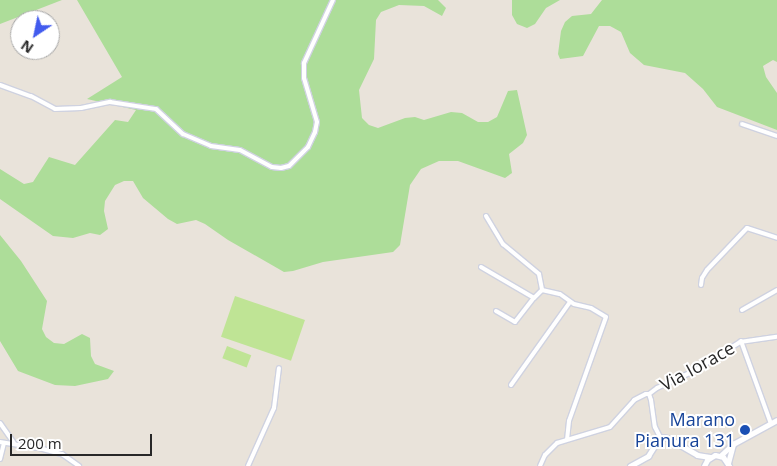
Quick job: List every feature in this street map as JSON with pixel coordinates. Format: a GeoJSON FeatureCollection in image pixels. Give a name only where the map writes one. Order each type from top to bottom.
{"type":"FeatureCollection","features":[{"type":"Feature","properties":{"kind":"street"},"geometry":{"type":"LineString","coordinates":[[0,85],[31,96],[55,109],[81,108],[110,102],[156,109],[183,134],[211,146],[240,150],[272,168],[281,168],[288,166],[308,147],[315,132],[317,122],[304,78],[304,63],[333,0]]}},
{"type":"Feature","properties":{"kind":"street"},"geometry":{"type":"LineString","coordinates":[[742,124],[777,136]]}},
{"type":"Feature","properties":{"kind":"street"},"geometry":{"type":"LineString","coordinates":[[486,216],[503,244],[539,274],[542,290]]}},
{"type":"Feature","properties":{"kind":"street"},"geometry":{"type":"LineString","coordinates":[[701,285],[702,278],[707,270],[747,228],[777,238]]}},
{"type":"Feature","properties":{"kind":"street"},"geometry":{"type":"LineString","coordinates":[[481,267],[534,298]]}},
{"type":"Feature","properties":{"kind":"street"},"geometry":{"type":"LineString","coordinates":[[496,312],[515,322],[542,290]]}},
{"type":"Feature","properties":{"kind":"street"},"geometry":{"type":"LineString","coordinates":[[540,466],[557,443],[567,439],[569,421],[606,318],[591,308],[570,302],[560,294],[542,290]]}},
{"type":"Feature","properties":{"kind":"street"},"geometry":{"type":"LineString","coordinates":[[742,310],[777,290]]}},
{"type":"Feature","properties":{"kind":"street"},"geometry":{"type":"LineString","coordinates":[[511,385],[570,302]]}},
{"type":"Feature","properties":{"kind":"street","name":"Via Iorace"},"geometry":{"type":"LineString","coordinates":[[567,439],[582,437],[610,427],[634,400],[694,371],[741,341],[777,337]]}},
{"type":"Feature","properties":{"kind":"street"},"geometry":{"type":"LineString","coordinates":[[741,341],[771,424]]}},
{"type":"Feature","properties":{"kind":"street"},"geometry":{"type":"LineString","coordinates":[[248,466],[274,408],[279,368]]}},
{"type":"Feature","properties":{"kind":"street"},"geometry":{"type":"LineString","coordinates":[[649,394],[655,427],[660,437]]}},
{"type":"Feature","properties":{"kind":"street"},"geometry":{"type":"LineString","coordinates":[[660,437],[668,438],[697,455],[720,456],[733,444],[777,420]]}},
{"type":"Feature","properties":{"kind":"street"},"geometry":{"type":"LineString","coordinates":[[0,423],[14,444]]}},
{"type":"Feature","properties":{"kind":"street"},"geometry":{"type":"LineString","coordinates":[[630,466],[648,456],[660,437]]}},
{"type":"Feature","properties":{"kind":"street"},"geometry":{"type":"LineString","coordinates":[[0,459],[2,442],[62,454],[79,466]]}},
{"type":"Feature","properties":{"kind":"street"},"geometry":{"type":"LineString","coordinates":[[729,464],[733,444]]}},
{"type":"Feature","properties":{"kind":"street"},"geometry":{"type":"LineString","coordinates":[[697,455],[704,466],[710,457]]}},
{"type":"Feature","properties":{"kind":"street"},"geometry":{"type":"LineString","coordinates":[[720,456],[729,464]]}},
{"type":"Feature","properties":{"kind":"green space"},"geometry":{"type":"Polygon","coordinates":[[[0,0],[62,0],[36,10],[10,10],[10,20],[0,24],[0,0]]]}},
{"type":"Feature","properties":{"kind":"green space"},"geometry":{"type":"Polygon","coordinates":[[[77,0],[438,0],[446,8],[442,16],[424,6],[399,5],[381,12],[376,20],[374,59],[359,90],[362,118],[369,125],[378,128],[405,118],[415,117],[424,120],[451,112],[462,113],[478,122],[488,122],[497,117],[508,91],[517,90],[527,135],[523,143],[509,154],[512,173],[505,178],[458,161],[439,161],[421,169],[410,185],[400,245],[393,252],[323,262],[284,272],[228,240],[205,224],[196,220],[177,224],[168,219],[143,198],[133,181],[124,181],[115,185],[105,201],[104,211],[108,229],[100,235],[90,233],[73,238],[53,236],[0,199],[0,169],[24,184],[33,182],[49,157],[75,165],[115,120],[128,122],[136,110],[87,99],[122,77],[77,0]]]}},
{"type":"Feature","properties":{"kind":"green space"},"geometry":{"type":"Polygon","coordinates":[[[512,0],[560,0],[546,8],[535,24],[527,28],[517,24],[512,15],[512,0]]]}},
{"type":"Feature","properties":{"kind":"green space"},"geometry":{"type":"Polygon","coordinates":[[[602,0],[777,0],[777,62],[773,60],[763,66],[766,77],[777,93],[777,130],[717,107],[703,89],[685,73],[644,65],[630,53],[621,32],[610,26],[599,26],[583,56],[560,59],[558,54],[561,31],[565,22],[572,16],[591,14],[602,0]]]}},
{"type":"Feature","properties":{"kind":"green space"},"geometry":{"type":"Polygon","coordinates":[[[0,235],[21,261],[47,301],[42,329],[46,337],[54,343],[64,344],[82,334],[90,338],[91,356],[95,364],[114,371],[108,379],[75,386],[55,385],[18,371],[0,341],[0,235]]]}},
{"type":"Feature","properties":{"kind":"green space"},"geometry":{"type":"Polygon","coordinates":[[[235,296],[305,320],[291,361],[221,337],[235,296]]]}},
{"type":"Feature","properties":{"kind":"green space"},"geometry":{"type":"Polygon","coordinates":[[[227,346],[251,355],[247,367],[222,358],[227,346]]]}},
{"type":"Feature","properties":{"kind":"place","name":"Marano Pianura 131"},"geometry":{"type":"Point","coordinates":[745,430]}}]}
